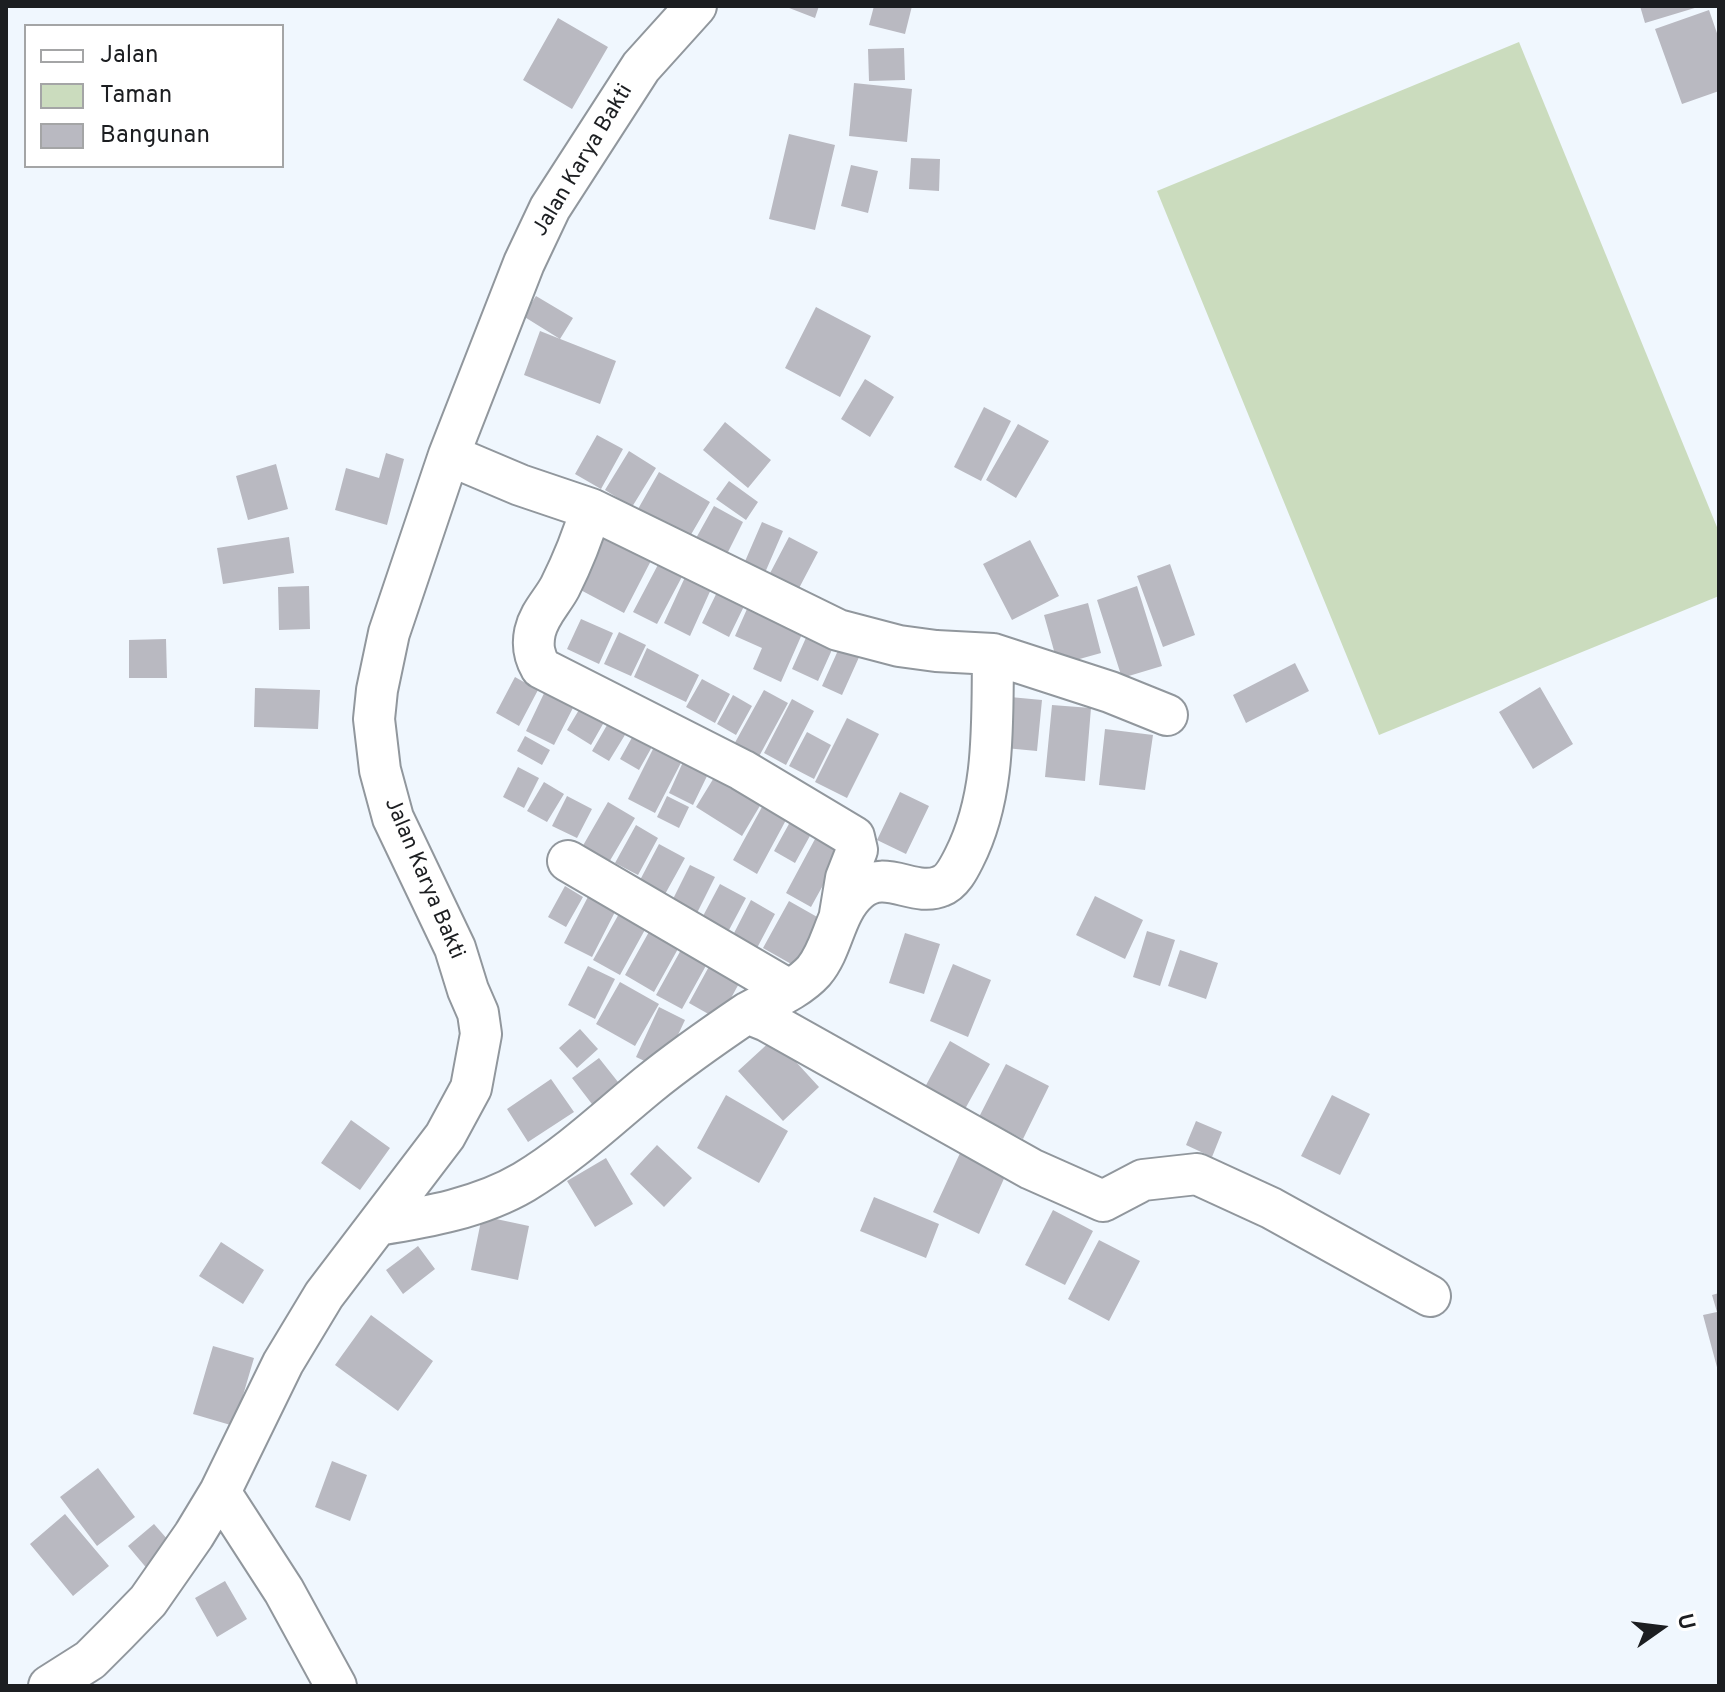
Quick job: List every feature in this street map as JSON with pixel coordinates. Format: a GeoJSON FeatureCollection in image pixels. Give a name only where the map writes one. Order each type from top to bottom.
{"type":"FeatureCollection","features":[{"type":"Feature","properties":{"kind":"street","name":"Jalan Karya Bakti"},"geometry":{"type":"LineString","coordinates":[[49,1686],[90,1660],[148,1601],[220,1492],[283,1363],[324,1295],[445,1136],[471,1088],[481,1034],[478,1013],[455,948],[393,818],[380,770],[374,719],[377,690],[389,633],[449,455],[524,263],[550,208],[641,67],[696,6]]}},
{"type":"Feature","properties":{"kind":"street"},"geometry":{"type":"LineString","coordinates":[[449,455],[520,485],[591,509],[838,630],[899,646],[993,654],[1110,692],[1167,715]]}},
{"type":"Feature","properties":{"kind":"street"},"geometry":{"type":"LineString","coordinates":[[378,1225],[481,1202],[524,1182],[600,1127],[692,1050],[814,971],[840,914],[846,878],[857,850],[854,837],[742,770],[541,668],[534,655],[535,632],[583,537],[591,509]]}},
{"type":"Feature","properties":{"kind":"street"},"geometry":{"type":"LineString","coordinates":[[840,914],[858,890],[874,882],[891,881],[921,888],[941,886],[956,873],[973,841],[986,797],[991,753],[993,654]]}},
{"type":"Feature","properties":{"kind":"street"},"geometry":{"type":"LineString","coordinates":[[568,861],[789,990]]}},
{"type":"Feature","properties":{"kind":"street"},"geometry":{"type":"LineString","coordinates":[[747,1013],[767,1021],[1031,1169],[1103,1201],[1143,1180],[1197,1174],[1271,1208],[1430,1296]]}},
{"type":"Feature","properties":{"kind":"street"},"geometry":{"type":"LineString","coordinates":[[220,1492],[284,1591],[336,1686]]}},
{"type":"Feature","properties":{"kind":"green space"},"geometry":{"type":"Polygon","coordinates":[[[1519,42],[1719,532],[1719,596],[1379,735],[1157,191],[1519,42]]]}},
{"type":"Feature","properties":{"kind":"building"},"geometry":{"type":"Polygon","coordinates":[[[784,6],[819,6],[815,18],[784,6]]]}},
{"type":"Feature","properties":{"kind":"building"},"geometry":{"type":"Polygon","coordinates":[[[874,6],[912,6],[905,34],[869,25],[874,6]]]}},
{"type":"Feature","properties":{"kind":"building"},"geometry":{"type":"Polygon","coordinates":[[[1640,6],[1697,6],[1698,7],[1645,23],[1640,6]]]}},
{"type":"Feature","properties":{"kind":"building"},"geometry":{"type":"Polygon","coordinates":[[[1709,10],[1719,39],[1719,91],[1682,104],[1655,29],[1709,10]]]}},
{"type":"Feature","properties":{"kind":"building"},"geometry":{"type":"Polygon","coordinates":[[[558,18],[608,47],[572,109],[523,80],[558,18]]]}},
{"type":"Feature","properties":{"kind":"building"},"geometry":{"type":"Polygon","coordinates":[[[904,48],[905,80],[869,81],[868,49],[904,48]]]}},
{"type":"Feature","properties":{"kind":"building"},"geometry":{"type":"Polygon","coordinates":[[[854,83],[912,89],[907,142],[849,136],[854,83]]]}},
{"type":"Feature","properties":{"kind":"building"},"geometry":{"type":"Polygon","coordinates":[[[789,134],[835,145],[815,230],[769,219],[789,134]]]}},
{"type":"Feature","properties":{"kind":"building"},"geometry":{"type":"Polygon","coordinates":[[[911,158],[940,159],[939,191],[909,189],[911,158]]]}},
{"type":"Feature","properties":{"kind":"building"},"geometry":{"type":"Polygon","coordinates":[[[851,165],[878,171],[868,213],[841,206],[851,165]]]}},
{"type":"Feature","properties":{"kind":"building"},"geometry":{"type":"Polygon","coordinates":[[[536,296],[573,318],[560,339],[523,316],[536,296]]]}},
{"type":"Feature","properties":{"kind":"building"},"geometry":{"type":"Polygon","coordinates":[[[816,307],[871,336],[840,397],[785,368],[816,307]]]}},
{"type":"Feature","properties":{"kind":"building"},"geometry":{"type":"Polygon","coordinates":[[[540,331],[616,361],[600,404],[524,375],[540,331]]]}},
{"type":"Feature","properties":{"kind":"building"},"geometry":{"type":"Polygon","coordinates":[[[865,379],[894,397],[870,437],[841,419],[865,379]]]}},
{"type":"Feature","properties":{"kind":"building"},"geometry":{"type":"Polygon","coordinates":[[[984,407],[1011,421],[981,481],[954,467],[984,407]]]}},
{"type":"Feature","properties":{"kind":"building"},"geometry":{"type":"Polygon","coordinates":[[[725,422],[771,460],[748,488],[703,450],[725,422]]]}},
{"type":"Feature","properties":{"kind":"building"},"geometry":{"type":"Polygon","coordinates":[[[1018,424],[1049,441],[1016,498],[986,480],[1018,424]]]}},
{"type":"Feature","properties":{"kind":"building"},"geometry":{"type":"Polygon","coordinates":[[[597,435],[623,449],[601,489],[575,474],[597,435]]]}},
{"type":"Feature","properties":{"kind":"building"},"geometry":{"type":"Polygon","coordinates":[[[629,451],[656,468],[632,507],[605,490],[629,451]]]}},
{"type":"Feature","properties":{"kind":"building"},"geometry":{"type":"Polygon","coordinates":[[[386,453],[404,459],[387,525],[335,510],[346,468],[379,478],[386,453]]]}},
{"type":"Feature","properties":{"kind":"building"},"geometry":{"type":"Polygon","coordinates":[[[276,464],[288,509],[248,520],[236,476],[276,464]]]}},
{"type":"Feature","properties":{"kind":"building"},"geometry":{"type":"Polygon","coordinates":[[[659,472],[710,502],[689,538],[638,509],[659,472]]]}},
{"type":"Feature","properties":{"kind":"building"},"geometry":{"type":"Polygon","coordinates":[[[729,481],[758,502],[746,520],[716,499],[729,481]]]}},
{"type":"Feature","properties":{"kind":"building"},"geometry":{"type":"Polygon","coordinates":[[[714,506],[743,522],[726,556],[695,540],[714,506]]]}},
{"type":"Feature","properties":{"kind":"building"},"geometry":{"type":"Polygon","coordinates":[[[762,522],[783,531],[764,575],[743,566],[762,522]]]}},
{"type":"Feature","properties":{"kind":"building"},"geometry":{"type":"Polygon","coordinates":[[[605,524],[656,551],[624,613],[573,586],[605,524]]]}},
{"type":"Feature","properties":{"kind":"building"},"geometry":{"type":"Polygon","coordinates":[[[289,537],[294,573],[223,584],[217,548],[289,537]]]}},
{"type":"Feature","properties":{"kind":"building"},"geometry":{"type":"Polygon","coordinates":[[[789,537],[818,552],[797,592],[768,577],[789,537]]]}},
{"type":"Feature","properties":{"kind":"building"},"geometry":{"type":"Polygon","coordinates":[[[1030,540],[1059,596],[1012,620],[983,564],[1030,540]]]}},
{"type":"Feature","properties":{"kind":"building"},"geometry":{"type":"Polygon","coordinates":[[[661,559],[685,571],[657,624],[633,612],[661,559]]]}},
{"type":"Feature","properties":{"kind":"building"},"geometry":{"type":"Polygon","coordinates":[[[1170,564],[1195,635],[1163,647],[1137,576],[1170,564]]]}},
{"type":"Feature","properties":{"kind":"building"},"geometry":{"type":"Polygon","coordinates":[[[686,575],[712,587],[690,636],[664,623],[686,575]]]}},
{"type":"Feature","properties":{"kind":"building"},"geometry":{"type":"Polygon","coordinates":[[[721,584],[748,598],[729,637],[702,623],[721,584]]]}},
{"type":"Feature","properties":{"kind":"building"},"geometry":{"type":"Polygon","coordinates":[[[309,586],[310,629],[279,630],[278,587],[309,586]]]}},
{"type":"Feature","properties":{"kind":"building"},"geometry":{"type":"Polygon","coordinates":[[[1137,586],[1162,666],[1122,678],[1097,600],[1137,586]]]}},
{"type":"Feature","properties":{"kind":"building"},"geometry":{"type":"Polygon","coordinates":[[[751,600],[806,625],[781,682],[753,669],[762,648],[735,636],[751,600]]]}},
{"type":"Feature","properties":{"kind":"building"},"geometry":{"type":"Polygon","coordinates":[[[1088,603],[1101,653],[1058,665],[1044,615],[1088,603]]]}},
{"type":"Feature","properties":{"kind":"building"},"geometry":{"type":"Polygon","coordinates":[[[581,619],[613,633],[599,664],[567,649],[581,619]]]}},
{"type":"Feature","properties":{"kind":"building"},"geometry":{"type":"Polygon","coordinates":[[[809,631],[835,643],[818,681],[792,669],[809,631]]]}},
{"type":"Feature","properties":{"kind":"building"},"geometry":{"type":"Polygon","coordinates":[[[619,632],[646,645],[631,676],[604,664],[619,632]]]}},
{"type":"Feature","properties":{"kind":"building"},"geometry":{"type":"Polygon","coordinates":[[[166,639],[167,678],[129,678],[129,640],[166,639]]]}},
{"type":"Feature","properties":{"kind":"building"},"geometry":{"type":"Polygon","coordinates":[[[840,646],[860,655],[842,695],[822,686],[840,646]]]}},
{"type":"Feature","properties":{"kind":"building"},"geometry":{"type":"Polygon","coordinates":[[[647,648],[699,675],[686,702],[634,677],[647,648]]]}},
{"type":"Feature","properties":{"kind":"building"},"geometry":{"type":"Polygon","coordinates":[[[1295,663],[1309,691],[1246,723],[1233,695],[1295,663]]]}},
{"type":"Feature","properties":{"kind":"building"},"geometry":{"type":"Polygon","coordinates":[[[515,677],[538,690],[519,726],[496,713],[515,677]]]}},
{"type":"Feature","properties":{"kind":"building"},"geometry":{"type":"Polygon","coordinates":[[[702,679],[730,694],[715,723],[686,707],[702,679]]]}},
{"type":"Feature","properties":{"kind":"building"},"geometry":{"type":"Polygon","coordinates":[[[548,685],[577,700],[554,745],[526,731],[548,685]]]}},
{"type":"Feature","properties":{"kind":"building"},"geometry":{"type":"Polygon","coordinates":[[[1540,687],[1573,744],[1533,769],[1499,712],[1540,687]]]}},
{"type":"Feature","properties":{"kind":"building"},"geometry":{"type":"Polygon","coordinates":[[[255,688],[320,690],[318,729],[254,727],[255,688]]]}},
{"type":"Feature","properties":{"kind":"building"},"geometry":{"type":"Polygon","coordinates":[[[764,690],[788,703],[756,762],[732,748],[764,690]]]}},
{"type":"Feature","properties":{"kind":"building"},"geometry":{"type":"Polygon","coordinates":[[[733,695],[752,706],[736,735],[717,724],[733,695]]]}},
{"type":"Feature","properties":{"kind":"building"},"geometry":{"type":"Polygon","coordinates":[[[1010,697],[1042,700],[1037,751],[1005,748],[1010,697]]]}},
{"type":"Feature","properties":{"kind":"building"},"geometry":{"type":"Polygon","coordinates":[[[792,699],[814,711],[786,765],[764,753],[792,699]]]}},
{"type":"Feature","properties":{"kind":"building"},"geometry":{"type":"Polygon","coordinates":[[[583,703],[607,717],[591,745],[567,730],[583,703]]]}},
{"type":"Feature","properties":{"kind":"building"},"geometry":{"type":"Polygon","coordinates":[[[1052,705],[1091,708],[1085,781],[1045,777],[1052,705]]]}},
{"type":"Feature","properties":{"kind":"building"},"geometry":{"type":"Polygon","coordinates":[[[847,718],[879,734],[847,798],[815,782],[847,718]]]}},
{"type":"Feature","properties":{"kind":"building"},"geometry":{"type":"Polygon","coordinates":[[[610,720],[628,730],[609,761],[592,751],[610,720]]]}},
{"type":"Feature","properties":{"kind":"building"},"geometry":{"type":"Polygon","coordinates":[[[1105,729],[1153,735],[1145,790],[1099,785],[1105,729]]]}},
{"type":"Feature","properties":{"kind":"building"},"geometry":{"type":"Polygon","coordinates":[[[807,732],[831,745],[814,779],[789,766],[807,732]]]}},
{"type":"Feature","properties":{"kind":"building"},"geometry":{"type":"Polygon","coordinates":[[[634,734],[653,745],[639,770],[620,759],[634,734]]]}},
{"type":"Feature","properties":{"kind":"building"},"geometry":{"type":"Polygon","coordinates":[[[525,736],[550,750],[542,765],[517,751],[525,736]]]}},
{"type":"Feature","properties":{"kind":"building"},"geometry":{"type":"Polygon","coordinates":[[[657,741],[685,755],[655,813],[628,799],[657,741]]]}},
{"type":"Feature","properties":{"kind":"building"},"geometry":{"type":"Polygon","coordinates":[[[683,762],[708,774],[693,805],[669,793],[683,762]]]}},
{"type":"Feature","properties":{"kind":"building"},"geometry":{"type":"Polygon","coordinates":[[[518,767],[539,778],[524,808],[503,797],[518,767]]]}},
{"type":"Feature","properties":{"kind":"building"},"geometry":{"type":"Polygon","coordinates":[[[715,776],[761,804],[742,836],[696,807],[715,776]]]}},
{"type":"Feature","properties":{"kind":"building"},"geometry":{"type":"Polygon","coordinates":[[[544,782],[564,794],[547,822],[527,811],[544,782]]]}},
{"type":"Feature","properties":{"kind":"building"},"geometry":{"type":"Polygon","coordinates":[[[900,792],[929,806],[906,854],[877,840],[900,792]]]}},
{"type":"Feature","properties":{"kind":"building"},"geometry":{"type":"Polygon","coordinates":[[[567,796],[592,809],[577,838],[552,826],[567,796]]]}},
{"type":"Feature","properties":{"kind":"building"},"geometry":{"type":"Polygon","coordinates":[[[667,796],[689,807],[679,828],[657,817],[667,796]]]}},
{"type":"Feature","properties":{"kind":"building"},"geometry":{"type":"Polygon","coordinates":[[[608,802],[635,818],[608,864],[581,849],[608,802]]]}},
{"type":"Feature","properties":{"kind":"building"},"geometry":{"type":"Polygon","coordinates":[[[762,807],[786,820],[757,874],[733,860],[762,807]]]}},
{"type":"Feature","properties":{"kind":"building"},"geometry":{"type":"Polygon","coordinates":[[[790,822],[811,834],[795,863],[774,851],[790,822]]]}},
{"type":"Feature","properties":{"kind":"building"},"geometry":{"type":"Polygon","coordinates":[[[636,825],[658,838],[638,875],[615,863],[636,825]]]}},
{"type":"Feature","properties":{"kind":"building"},"geometry":{"type":"Polygon","coordinates":[[[822,826],[848,840],[811,907],[786,893],[822,826]]]}},
{"type":"Feature","properties":{"kind":"building"},"geometry":{"type":"Polygon","coordinates":[[[659,844],[685,858],[664,896],[639,882],[659,844]]]}},
{"type":"Feature","properties":{"kind":"building"},"geometry":{"type":"Polygon","coordinates":[[[690,865],[715,877],[696,915],[671,903],[690,865]]]}},
{"type":"Feature","properties":{"kind":"building"},"geometry":{"type":"Polygon","coordinates":[[[720,884],[746,898],[729,930],[703,916],[720,884]]]}},
{"type":"Feature","properties":{"kind":"building"},"geometry":{"type":"Polygon","coordinates":[[[565,886],[583,897],[566,927],[548,917],[565,886]]]}},
{"type":"Feature","properties":{"kind":"building"},"geometry":{"type":"Polygon","coordinates":[[[591,891],[618,906],[592,957],[564,943],[591,891]]]}},
{"type":"Feature","properties":{"kind":"building"},"geometry":{"type":"Polygon","coordinates":[[[1095,896],[1143,920],[1125,959],[1076,935],[1095,896]]]}},
{"type":"Feature","properties":{"kind":"building"},"geometry":{"type":"Polygon","coordinates":[[[751,900],[775,914],[757,948],[733,935],[751,900]]]}},
{"type":"Feature","properties":{"kind":"building"},"geometry":{"type":"Polygon","coordinates":[[[789,901],[826,922],[800,969],[763,948],[789,901]]]}},
{"type":"Feature","properties":{"kind":"building"},"geometry":{"type":"Polygon","coordinates":[[[620,912],[647,926],[620,975],[593,960],[620,912]]]}},
{"type":"Feature","properties":{"kind":"building"},"geometry":{"type":"Polygon","coordinates":[[[650,930],[679,947],[654,992],[625,975],[650,930]]]}},
{"type":"Feature","properties":{"kind":"building"},"geometry":{"type":"Polygon","coordinates":[[[1147,931],[1175,940],[1160,986],[1133,977],[1147,931]]]}},
{"type":"Feature","properties":{"kind":"building"},"geometry":{"type":"Polygon","coordinates":[[[905,933],[940,944],[924,994],[889,983],[905,933]]]}},
{"type":"Feature","properties":{"kind":"building"},"geometry":{"type":"Polygon","coordinates":[[[682,948],[708,962],[682,1009],[656,995],[682,948]]]}},
{"type":"Feature","properties":{"kind":"building"},"geometry":{"type":"Polygon","coordinates":[[[1180,950],[1218,963],[1206,999],[1168,986],[1180,950]]]}},
{"type":"Feature","properties":{"kind":"building"},"geometry":{"type":"Polygon","coordinates":[[[712,961],[742,978],[719,1020],[689,1003],[712,961]]]}},
{"type":"Feature","properties":{"kind":"building"},"geometry":{"type":"Polygon","coordinates":[[[953,964],[991,980],[968,1037],[930,1021],[953,964]]]}},
{"type":"Feature","properties":{"kind":"building"},"geometry":{"type":"Polygon","coordinates":[[[588,966],[615,979],[595,1019],[568,1005],[588,966]]]}},
{"type":"Feature","properties":{"kind":"building"},"geometry":{"type":"Polygon","coordinates":[[[620,982],[659,1004],[635,1046],[596,1024],[620,982]]]}},
{"type":"Feature","properties":{"kind":"building"},"geometry":{"type":"Polygon","coordinates":[[[659,1007],[685,1020],[662,1069],[636,1057],[659,1007]]]}},
{"type":"Feature","properties":{"kind":"building"},"geometry":{"type":"Polygon","coordinates":[[[580,1029],[598,1049],[577,1068],[559,1048],[580,1029]]]}},
{"type":"Feature","properties":{"kind":"building"},"geometry":{"type":"Polygon","coordinates":[[[774,1038],[819,1087],[783,1121],[738,1071],[774,1038]]]}},
{"type":"Feature","properties":{"kind":"building"},"geometry":{"type":"Polygon","coordinates":[[[950,1041],[990,1064],[965,1109],[925,1087],[950,1041]]]}},
{"type":"Feature","properties":{"kind":"building"},"geometry":{"type":"Polygon","coordinates":[[[599,1058],[622,1087],[595,1108],[572,1078],[599,1058]]]}},
{"type":"Feature","properties":{"kind":"building"},"geometry":{"type":"Polygon","coordinates":[[[1006,1064],[1049,1086],[1023,1139],[979,1117],[1006,1064]]]}},
{"type":"Feature","properties":{"kind":"building"},"geometry":{"type":"Polygon","coordinates":[[[551,1079],[574,1112],[528,1142],[507,1109],[551,1079]]]}},
{"type":"Feature","properties":{"kind":"building"},"geometry":{"type":"Polygon","coordinates":[[[726,1095],[788,1131],[759,1183],[697,1148],[726,1095]]]}},
{"type":"Feature","properties":{"kind":"building"},"geometry":{"type":"Polygon","coordinates":[[[1332,1095],[1370,1114],[1340,1175],[1301,1156],[1332,1095]]]}},
{"type":"Feature","properties":{"kind":"building"},"geometry":{"type":"Polygon","coordinates":[[[351,1120],[390,1148],[360,1190],[321,1163],[351,1120]]]}},
{"type":"Feature","properties":{"kind":"building"},"geometry":{"type":"Polygon","coordinates":[[[1196,1121],[1222,1132],[1212,1157],[1186,1145],[1196,1121]]]}},
{"type":"Feature","properties":{"kind":"building"},"geometry":{"type":"Polygon","coordinates":[[[657,1145],[692,1178],[664,1207],[630,1174],[657,1145]]]}},
{"type":"Feature","properties":{"kind":"building"},"geometry":{"type":"Polygon","coordinates":[[[961,1151],[1007,1172],[979,1234],[933,1212],[961,1151]]]}},
{"type":"Feature","properties":{"kind":"building"},"geometry":{"type":"Polygon","coordinates":[[[606,1158],[633,1204],[595,1227],[567,1181],[606,1158]]]}},
{"type":"Feature","properties":{"kind":"building"},"geometry":{"type":"Polygon","coordinates":[[[874,1197],[939,1224],[926,1258],[860,1231],[874,1197]]]}},
{"type":"Feature","properties":{"kind":"building"},"geometry":{"type":"Polygon","coordinates":[[[1053,1210],[1093,1231],[1065,1285],[1025,1265],[1053,1210]]]}},
{"type":"Feature","properties":{"kind":"building"},"geometry":{"type":"Polygon","coordinates":[[[482,1216],[529,1226],[518,1280],[471,1270],[482,1216]]]}},
{"type":"Feature","properties":{"kind":"building"},"geometry":{"type":"Polygon","coordinates":[[[1099,1240],[1140,1261],[1109,1321],[1068,1299],[1099,1240]]]}},
{"type":"Feature","properties":{"kind":"building"},"geometry":{"type":"Polygon","coordinates":[[[221,1242],[264,1270],[243,1304],[199,1276],[221,1242]]]}},
{"type":"Feature","properties":{"kind":"building"},"geometry":{"type":"Polygon","coordinates":[[[418,1246],[435,1269],[403,1294],[386,1270],[418,1246]]]}},
{"type":"Feature","properties":{"kind":"building"},"geometry":{"type":"Polygon","coordinates":[[[1719,1293],[1718,1371],[1703,1315],[1717,1312],[1712,1295],[1719,1293]]]}},
{"type":"Feature","properties":{"kind":"building"},"geometry":{"type":"Polygon","coordinates":[[[371,1315],[433,1361],[398,1411],[335,1365],[371,1315]]]}},
{"type":"Feature","properties":{"kind":"building"},"geometry":{"type":"Polygon","coordinates":[[[213,1346],[254,1358],[234,1426],[193,1414],[213,1346]]]}},
{"type":"Feature","properties":{"kind":"building"},"geometry":{"type":"Polygon","coordinates":[[[332,1461],[367,1475],[350,1521],[315,1507],[332,1461]]]}},
{"type":"Feature","properties":{"kind":"building"},"geometry":{"type":"Polygon","coordinates":[[[98,1468],[135,1517],[97,1546],[60,1497],[98,1468]]]}},
{"type":"Feature","properties":{"kind":"building"},"geometry":{"type":"Polygon","coordinates":[[[65,1514],[109,1566],[73,1596],[30,1544],[65,1514]]]}},
{"type":"Feature","properties":{"kind":"building"},"geometry":{"type":"Polygon","coordinates":[[[154,1524],[175,1548],[149,1571],[128,1546],[154,1524]]]}},
{"type":"Feature","properties":{"kind":"building"},"geometry":{"type":"Polygon","coordinates":[[[225,1581],[247,1619],[217,1637],[195,1598],[225,1581]]]}}]}
